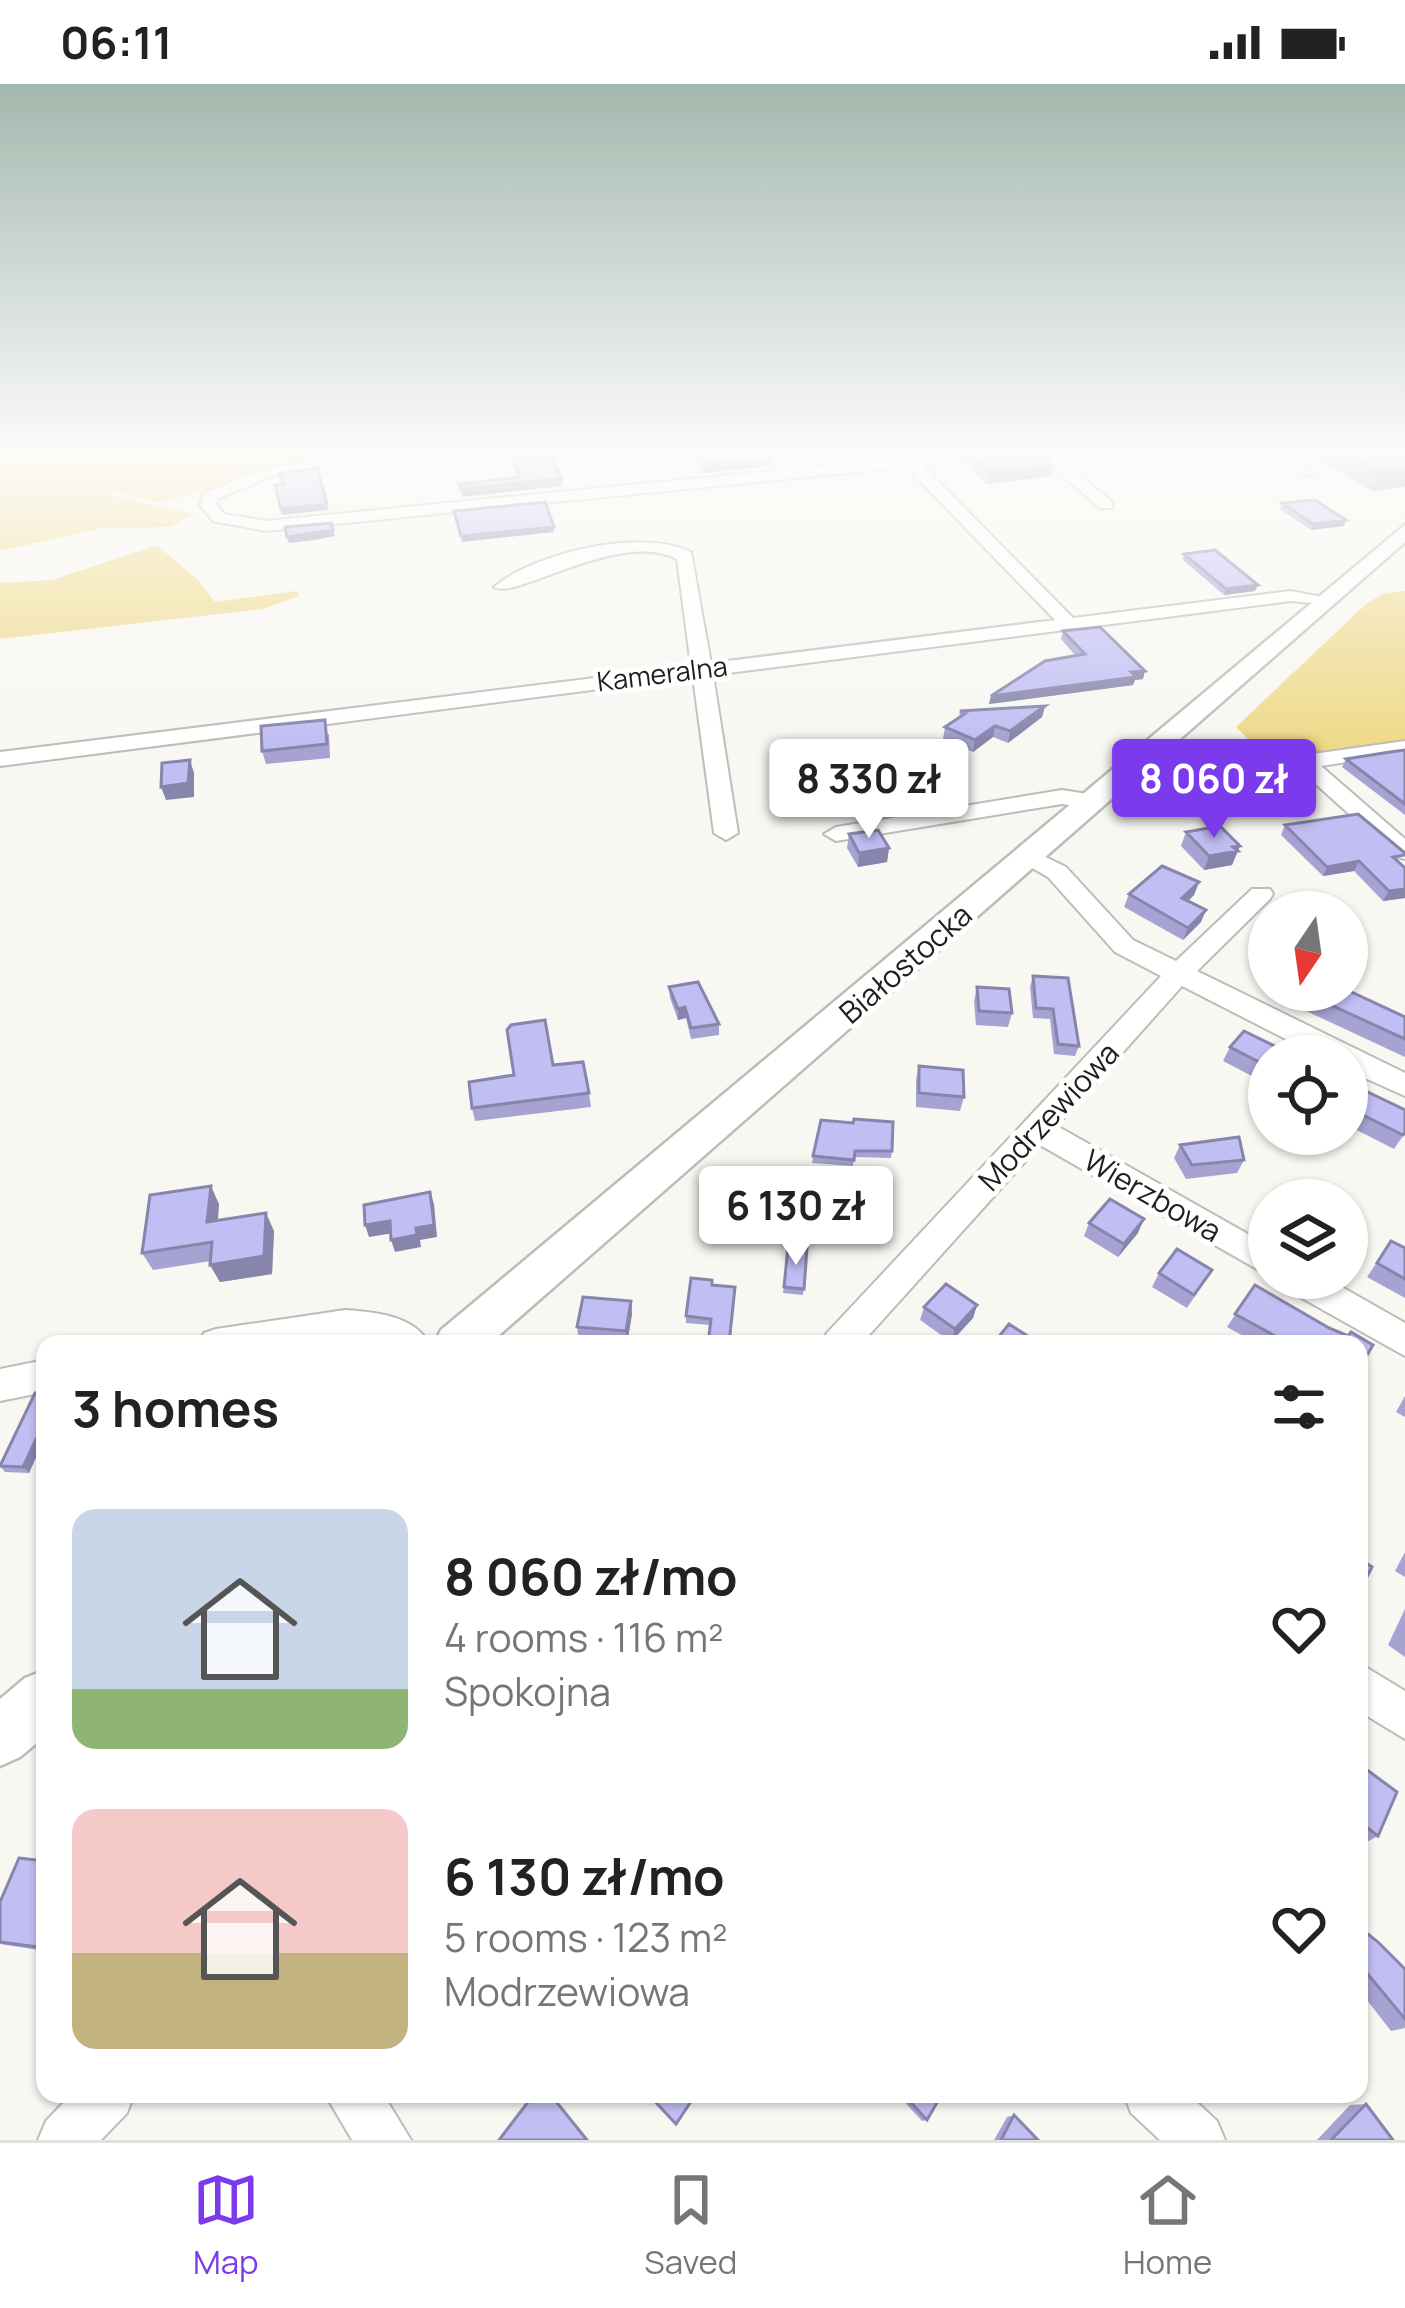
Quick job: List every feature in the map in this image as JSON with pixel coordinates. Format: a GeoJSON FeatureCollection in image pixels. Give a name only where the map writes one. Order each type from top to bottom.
{"type":"FeatureCollection","features":[{"type":"Feature","properties":{"kind":"street"},"geometry":{"type":"LineString","coordinates":[[503,587],[549,563],[623,550]]}},
{"type":"Feature","properties":{"kind":"street"},"geometry":{"type":"LineString","coordinates":[[677,550],[685,556],[726,833]]}},
{"type":"Feature","properties":{"kind":"street"},"geometry":{"type":"LineString","coordinates":[[996,550],[1069,624]]}},
{"type":"Feature","properties":{"kind":"street","name":"Białostocka"},"geometry":{"type":"LineString","coordinates":[[468,1335],[1382,550]]}},
{"type":"Feature","properties":{"kind":"street","name":"Kameralna"},"geometry":{"type":"LineString","coordinates":[[0,758],[1292,596],[1324,599]]}},
{"type":"Feature","properties":{"kind":"street"},"geometry":{"type":"LineString","coordinates":[[1131,767],[1186,779],[1405,747]]}},
{"type":"Feature","properties":{"kind":"street"},"geometry":{"type":"LineString","coordinates":[[1305,763],[1402,848]]}},
{"type":"Feature","properties":{"kind":"street"},"geometry":{"type":"LineString","coordinates":[[836,835],[1062,797],[1092,801]]}},
{"type":"Feature","properties":{"kind":"street"},"geometry":{"type":"LineString","coordinates":[[1029,856],[1057,872],[1124,946],[1300,1035]]}},
{"type":"Feature","properties":{"kind":"street","name":"Modrzewiowa"},"geometry":{"type":"LineString","coordinates":[[861,1335],[1036,1129],[1177,974],[1248,906]]}},
{"type":"Feature","properties":{"kind":"street"},"geometry":{"type":"LineString","coordinates":[[1368,1068],[1405,1085]]}},
{"type":"Feature","properties":{"kind":"street","name":"Wierzbowa"},"geometry":{"type":"LineString","coordinates":[[1036,1129],[1248,1250]]}},
{"type":"Feature","properties":{"kind":"street"},"geometry":{"type":"LineString","coordinates":[[1332,1299],[1405,1341]]}},
{"type":"Feature","properties":{"kind":"street"},"geometry":{"type":"LineString","coordinates":[[277,1335],[365,1322],[401,1335]]}},
{"type":"Feature","properties":{"kind":"street"},"geometry":{"type":"LineString","coordinates":[[0,1385],[36,1378]]}},
{"type":"Feature","properties":{"kind":"street"},"geometry":{"type":"LineString","coordinates":[[1368,1690],[1405,1717]]}},
{"type":"Feature","properties":{"kind":"street"},"geometry":{"type":"LineString","coordinates":[[0,1737],[36,1706]]}},
{"type":"Feature","properties":{"kind":"street"},"geometry":{"type":"LineString","coordinates":[[65,2140],[100,2103]]}},
{"type":"Feature","properties":{"kind":"street"},"geometry":{"type":"LineString","coordinates":[[357,2103],[384,2140]]}},
{"type":"Feature","properties":{"kind":"street"},"geometry":{"type":"LineString","coordinates":[[1159,2103],[1198,2140]]}},
{"type":"Feature","properties":{"kind":"shaded area"},"geometry":{"type":"Polygon","coordinates":[[[142,550],[163,550],[215,602],[297,591],[299,596],[263,609],[0,639],[0,583],[52,580],[142,550]]]}},
{"type":"Feature","properties":{"kind":"shaded area"},"geometry":{"type":"Polygon","coordinates":[[[1405,591],[1405,743],[1272,763],[1236,727],[1366,604],[1382,594],[1405,591]]]}},
{"type":"Feature","properties":{"kind":"building"},"geometry":{"type":"Polygon","coordinates":[[[1215,550],[1258,585],[1226,589],[1184,554],[1215,550]]]}},
{"type":"Feature","properties":{"kind":"building"},"geometry":{"type":"Polygon","coordinates":[[[1100,627],[1145,671],[1131,672],[1136,677],[991,696],[1045,661],[1085,654],[1063,631],[1100,627]]]}},
{"type":"Feature","properties":{"kind":"building"},"geometry":{"type":"Polygon","coordinates":[[[1045,706],[1010,731],[995,726],[975,740],[945,727],[966,713],[960,711],[1045,706]]]}},
{"type":"Feature","properties":{"kind":"building"},"geometry":{"type":"Polygon","coordinates":[[[325,720],[327,744],[262,751],[261,726],[325,720]]]}},
{"type":"Feature","properties":{"kind":"building"},"geometry":{"type":"Polygon","coordinates":[[[1405,750],[1405,804],[1346,759],[1390,752],[1405,750]]]}},
{"type":"Feature","properties":{"kind":"building"},"geometry":{"type":"Polygon","coordinates":[[[190,760],[188,783],[161,787],[162,763],[190,760]]]}},
{"type":"Feature","properties":{"kind":"building"},"geometry":{"type":"Polygon","coordinates":[[[1358,814],[1405,853],[1393,857],[1405,868],[1405,889],[1389,891],[1359,861],[1327,867],[1285,825],[1358,814]]]}},
{"type":"Feature","properties":{"kind":"building"},"geometry":{"type":"Polygon","coordinates":[[[1220,826],[1240,846],[1233,847],[1238,851],[1209,856],[1186,832],[1220,826]]]}},
{"type":"Feature","properties":{"kind":"building"},"geometry":{"type":"Polygon","coordinates":[[[878,830],[889,848],[859,853],[849,834],[878,830]]]}},
{"type":"Feature","properties":{"kind":"building"},"geometry":{"type":"Polygon","coordinates":[[[1162,866],[1199,882],[1182,898],[1206,910],[1188,928],[1129,894],[1162,866]]]}},
{"type":"Feature","properties":{"kind":"building"},"geometry":{"type":"Polygon","coordinates":[[[1033,976],[1068,978],[1079,1046],[1058,1044],[1053,1009],[1036,1008],[1033,976]]]}},
{"type":"Feature","properties":{"kind":"building"},"geometry":{"type":"Polygon","coordinates":[[[698,982],[719,1024],[691,1028],[685,1007],[678,1009],[669,987],[698,982]]]}},
{"type":"Feature","properties":{"kind":"building"},"geometry":{"type":"Polygon","coordinates":[[[977,987],[1009,989],[1012,1013],[979,1011],[977,987]]]}},
{"type":"Feature","properties":{"kind":"building"},"geometry":{"type":"Polygon","coordinates":[[[1368,1000],[1405,1017],[1405,1039],[1344,1011],[1368,1011],[1368,1000]]]}},
{"type":"Feature","properties":{"kind":"building"},"geometry":{"type":"Polygon","coordinates":[[[545,1020],[553,1065],[583,1062],[589,1093],[472,1108],[469,1082],[514,1075],[507,1030],[511,1025],[545,1020]]]}},
{"type":"Feature","properties":{"kind":"building"},"geometry":{"type":"Polygon","coordinates":[[[1244,1031],[1252,1035],[1248,1035],[1248,1056],[1230,1047],[1244,1031]]]}},
{"type":"Feature","properties":{"kind":"building"},"geometry":{"type":"Polygon","coordinates":[[[919,1066],[963,1070],[964,1097],[919,1093],[919,1066]]]}},
{"type":"Feature","properties":{"kind":"building"},"geometry":{"type":"Polygon","coordinates":[[[1368,1092],[1405,1110],[1403,1135],[1368,1118],[1368,1092]]]}},
{"type":"Feature","properties":{"kind":"building"},"geometry":{"type":"Polygon","coordinates":[[[854,1119],[893,1122],[892,1151],[855,1151],[854,1160],[813,1156],[821,1120],[853,1123],[854,1119]]]}},
{"type":"Feature","properties":{"kind":"building"},"geometry":{"type":"Polygon","coordinates":[[[1239,1137],[1244,1160],[1192,1165],[1180,1145],[1239,1137]]]}},
{"type":"Feature","properties":{"kind":"building"},"geometry":{"type":"Polygon","coordinates":[[[211,1186],[207,1222],[266,1213],[264,1256],[210,1265],[212,1242],[142,1253],[150,1195],[211,1186]]]}},
{"type":"Feature","properties":{"kind":"building"},"geometry":{"type":"Polygon","coordinates":[[[726,1188],[772,1192],[770,1217],[724,1213],[726,1188]]]}},
{"type":"Feature","properties":{"kind":"building"},"geometry":{"type":"Polygon","coordinates":[[[430,1192],[434,1225],[416,1228],[417,1235],[391,1240],[390,1221],[365,1225],[364,1205],[430,1192]]]}},
{"type":"Feature","properties":{"kind":"building"},"geometry":{"type":"Polygon","coordinates":[[[813,1193],[861,1198],[860,1224],[811,1219],[813,1193]]]}},
{"type":"Feature","properties":{"kind":"building"},"geometry":{"type":"Polygon","coordinates":[[[1110,1199],[1144,1219],[1124,1244],[1089,1223],[1110,1199]]]}},
{"type":"Feature","properties":{"kind":"building"},"geometry":{"type":"Polygon","coordinates":[[[1391,1241],[1405,1248],[1405,1279],[1377,1263],[1391,1241]]]}},
{"type":"Feature","properties":{"kind":"building"},"geometry":{"type":"Polygon","coordinates":[[[788,1247],[807,1248],[804,1289],[784,1287],[788,1247]]]}},
{"type":"Feature","properties":{"kind":"building"},"geometry":{"type":"Polygon","coordinates":[[[1177,1249],[1212,1270],[1194,1295],[1159,1273],[1177,1249]]]}},
{"type":"Feature","properties":{"kind":"building"},"geometry":{"type":"Polygon","coordinates":[[[691,1278],[735,1287],[730,1335],[709,1335],[711,1319],[686,1316],[691,1278]]]}},
{"type":"Feature","properties":{"kind":"building"},"geometry":{"type":"Polygon","coordinates":[[[946,1284],[977,1305],[955,1329],[924,1307],[946,1284]]]}},
{"type":"Feature","properties":{"kind":"building"},"geometry":{"type":"Polygon","coordinates":[[[1248,1295],[1248,1299],[1279,1299],[1346,1335],[1274,1335],[1235,1314],[1248,1295]]]}},
{"type":"Feature","properties":{"kind":"building"},"geometry":{"type":"Polygon","coordinates":[[[583,1297],[631,1301],[626,1331],[577,1327],[583,1297]]]}},
{"type":"Feature","properties":{"kind":"building"},"geometry":{"type":"Polygon","coordinates":[[[1009,1324],[1026,1335],[1000,1335],[1009,1324]]]}},
{"type":"Feature","properties":{"kind":"building"},"geometry":{"type":"Polygon","coordinates":[[[36,1393],[36,1439],[23,1467],[0,1466],[36,1393]]]}},
{"type":"Feature","properties":{"kind":"building"},"geometry":{"type":"Polygon","coordinates":[[[1368,1771],[1397,1792],[1378,1836],[1368,1828],[1368,1771]]]}},
{"type":"Feature","properties":{"kind":"building"},"geometry":{"type":"Polygon","coordinates":[[[19,1858],[36,1860],[36,1947],[0,1942],[0,1902],[19,1858]]]}},
{"type":"Feature","properties":{"kind":"building"},"geometry":{"type":"Polygon","coordinates":[[[1368,1934],[1405,1969],[1405,2019],[1368,1974],[1368,1934]]]}},
{"type":"Feature","properties":{"kind":"building"},"geometry":{"type":"Polygon","coordinates":[[[527,2103],[557,2103],[587,2140],[499,2140],[527,2103]]]}},
{"type":"Feature","properties":{"kind":"building"},"geometry":{"type":"Polygon","coordinates":[[[656,2103],[690,2103],[676,2124],[656,2103]]]}},
{"type":"Feature","properties":{"kind":"building"},"geometry":{"type":"Polygon","coordinates":[[[911,2103],[937,2103],[927,2120],[911,2103]]]}},
{"type":"Feature","properties":{"kind":"building"},"geometry":{"type":"Polygon","coordinates":[[[1366,2104],[1393,2140],[1331,2140],[1366,2104]]]}},
{"type":"Feature","properties":{"kind":"building"},"geometry":{"type":"Polygon","coordinates":[[[1014,2115],[1038,2140],[1001,2140],[1014,2115]]]}}]}
